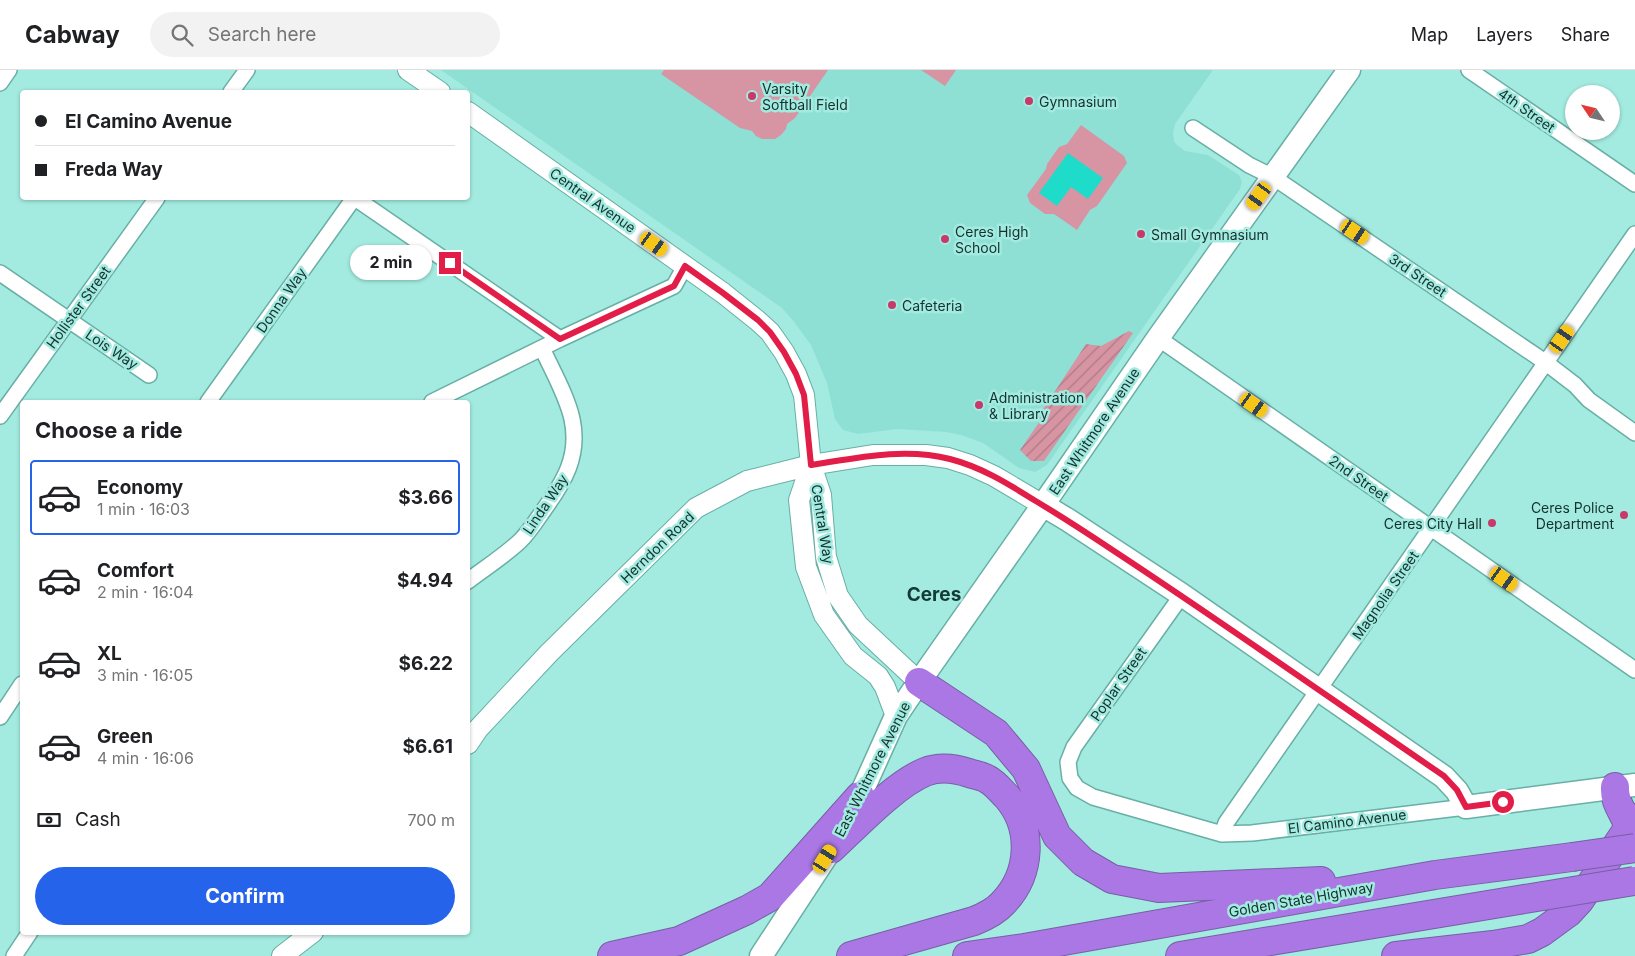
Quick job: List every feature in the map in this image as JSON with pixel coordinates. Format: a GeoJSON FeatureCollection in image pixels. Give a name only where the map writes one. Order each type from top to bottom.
{"type":"FeatureCollection","features":[{"type":"Feature","properties":{"kind":"highway"},"geometry":{"type":"LineString","coordinates":[[919,682],[996,733],[1026,769],[1057,836],[1083,862],[1112,879],[1159,888],[1435,875]]}},
{"type":"Feature","properties":{"kind":"highway"},"geometry":{"type":"LineString","coordinates":[[831,849],[905,784],[924,772],[940,768],[957,769],[987,779],[1015,806],[1025,830],[1027,845],[1021,876],[1013,892],[989,915],[851,956]]}},
{"type":"Feature","properties":{"kind":"highway"},"geometry":{"type":"LineString","coordinates":[[1396,956],[1493,945],[1528,938],[1542,932],[1568,913],[1633,831],[1614,798],[1625,786]]}},
{"type":"Feature","properties":{"kind":"highway"},"geometry":{"type":"LineString","coordinates":[[612,956],[679,941],[770,897],[860,796]]}},
{"type":"Feature","properties":{"kind":"highway","name":"Golden State Highway"},"geometry":{"type":"LineString","coordinates":[[967,956],[1435,875],[1572,857],[1633,831]]}},
{"type":"Feature","properties":{"kind":"highway"},"geometry":{"type":"LineString","coordinates":[[1180,956],[1635,881]]}},
{"type":"Feature","properties":{"kind":"main road","name":"East Whitmore Avenue"},"geometry":{"type":"LineString","coordinates":[[765,950],[831,849],[860,796],[896,716],[1158,338],[1350,70]]}},
{"type":"Feature","properties":{"kind":"main road"},"geometry":{"type":"LineString","coordinates":[[1043,505],[1182,595],[1444,776],[1457,790],[1466,807]]}},
{"type":"Feature","properties":{"kind":"main road","name":"El Camino Avenue"},"geometry":{"type":"LineString","coordinates":[[1466,807],[1625,786]]}},
{"type":"Feature","properties":{"kind":"street"},"geometry":{"type":"LineString","coordinates":[[0,83],[9,70]]}},
{"type":"Feature","properties":{"kind":"street"},"geometry":{"type":"LineString","coordinates":[[232,90],[247,70]]}},
{"type":"Feature","properties":{"kind":"street"},"geometry":{"type":"LineString","coordinates":[[408,70],[437,90]]}},
{"type":"Feature","properties":{"kind":"street","name":"4th Street"},"geometry":{"type":"LineString","coordinates":[[1469,70],[1635,184]]}},
{"type":"Feature","properties":{"kind":"street","name":"Central Avenue"},"geometry":{"type":"LineString","coordinates":[[470,113],[723,293],[758,320],[770,332],[796,374],[804,395],[811,465]]}},
{"type":"Feature","properties":{"kind":"street","name":"3rd Street"},"geometry":{"type":"LineString","coordinates":[[1193,128],[1249,165],[1273,177],[1545,362],[1575,385],[1589,400],[1635,433]]}},
{"type":"Feature","properties":{"kind":"street","name":"Hollister Street"},"geometry":{"type":"LineString","coordinates":[[0,416],[156,200]]}},
{"type":"Feature","properties":{"kind":"street","name":"Donna Way"},"geometry":{"type":"LineString","coordinates":[[209,400],[353,200]]}},
{"type":"Feature","properties":{"kind":"street"},"geometry":{"type":"LineString","coordinates":[[357,200],[560,339]]}},
{"type":"Feature","properties":{"kind":"street","name":"Magnolia Street"},"geometry":{"type":"LineString","coordinates":[[1222,834],[1226,823],[1635,234]]}},
{"type":"Feature","properties":{"kind":"street"},"geometry":{"type":"LineString","coordinates":[[436,400],[674,286],[685,266]]}},
{"type":"Feature","properties":{"kind":"street","name":"Lois Way"},"geometry":{"type":"LineString","coordinates":[[0,273],[149,375]]}},
{"type":"Feature","properties":{"kind":"street","name":"2nd Street"},"geometry":{"type":"LineString","coordinates":[[1158,338],[1635,670]]}},
{"type":"Feature","properties":{"kind":"street","name":"Linda Way"},"geometry":{"type":"LineString","coordinates":[[470,579],[521,540],[557,492],[570,465],[574,448],[572,418],[542,348]]}},
{"type":"Feature","properties":{"kind":"street","name":"Herndon Road"},"geometry":{"type":"LineString","coordinates":[[470,741],[478,729],[549,652],[696,508],[748,481],[811,465],[873,455],[918,455],[948,458],[970,465],[994,476],[1043,505]]}},
{"type":"Feature","properties":{"kind":"street","name":"Central Way"},"geometry":{"type":"LineString","coordinates":[[811,465],[821,495],[826,557],[838,596],[858,626],[919,682]]}},
{"type":"Feature","properties":{"kind":"street","name":"Central Way"},"geometry":{"type":"LineString","coordinates":[[811,465],[799,500],[806,567],[824,615],[853,656],[878,676],[885,687],[896,716]]}},
{"type":"Feature","properties":{"kind":"street","name":"Poplar Street"},"geometry":{"type":"LineString","coordinates":[[1070,778],[1068,762],[1074,747],[1182,595]]}},
{"type":"Feature","properties":{"kind":"street"},"geometry":{"type":"LineString","coordinates":[[0,717],[20,687]]}},
{"type":"Feature","properties":{"kind":"street","name":"El Camino Avenue"},"geometry":{"type":"LineString","coordinates":[[1070,778],[1076,788],[1093,797],[1222,834],[1252,833],[1466,807]]}},
{"type":"Feature","properties":{"kind":"street"},"geometry":{"type":"LineString","coordinates":[[14,956],[28,935]]}},
{"type":"Feature","properties":{"kind":"street"},"geometry":{"type":"LineString","coordinates":[[282,956],[309,935]]}},
{"type":"Feature","properties":{"kind":"shaded area","name":"Ceres High School"},"geometry":{"type":"Polygon","coordinates":[[[441,70],[1213,70],[1175,124],[1174,141],[1185,151],[1208,155],[1239,175],[1242,182],[1240,189],[1047,465],[1035,472],[1019,468],[983,443],[961,435],[946,432],[897,429],[858,434],[843,430],[835,419],[827,383],[811,345],[782,308],[441,70]]]}},
{"type":"Feature","properties":{"kind":"shaded area","name":"Varsity Softball Field"},"geometry":{"type":"Polygon","coordinates":[[[664,70],[828,70],[795,118],[787,124],[786,129],[781,135],[775,139],[762,139],[752,131],[740,128],[661,74],[664,70]]]}},
{"type":"Feature","properties":{"kind":"shaded area"},"geometry":{"type":"Polygon","coordinates":[[[921,70],[956,70],[945,86],[921,70]]]}},
{"type":"Feature","properties":{"kind":"shaded area"},"geometry":{"type":"Polygon","coordinates":[[[1081,125],[1124,156],[1127,163],[1097,206],[1090,210],[1077,230],[1054,214],[1045,214],[1030,203],[1027,195],[1059,147],[1067,144],[1081,125]]]}},
{"type":"Feature","properties":{"kind":"shaded area"},"geometry":{"type":"Polygon","coordinates":[[[1068,153],[1103,178],[1088,199],[1071,187],[1057,206],[1039,193],[1068,153]]]}},
{"type":"Feature","properties":{"kind":"shaded area"},"geometry":{"type":"Polygon","coordinates":[[[1129,331],[1133,333],[1044,461],[1031,461],[1020,450],[1040,421],[1038,417],[1086,344],[1101,346],[1129,331]]]}},
{"type":"Feature","properties":{"kind":"place","name":"Varsity Softball Field"},"geometry":{"type":"Point","coordinates":[752,96]}},
{"type":"Feature","properties":{"kind":"place","name":"Gymnasium"},"geometry":{"type":"Point","coordinates":[1029,101]}},
{"type":"Feature","properties":{"kind":"place","name":"Small Gymnasium"},"geometry":{"type":"Point","coordinates":[1141,234]}},
{"type":"Feature","properties":{"kind":"place","name":"Ceres High School"},"geometry":{"type":"Point","coordinates":[945,239]}},
{"type":"Feature","properties":{"kind":"place","name":"Cafeteria"},"geometry":{"type":"Point","coordinates":[892,305]}},
{"type":"Feature","properties":{"kind":"place","name":"Administration & Library"},"geometry":{"type":"Point","coordinates":[979,405]}},
{"type":"Feature","properties":{"kind":"place","name":"Ceres Police Department"},"geometry":{"type":"Point","coordinates":[1624,515]}},
{"type":"Feature","properties":{"kind":"place","name":"Ceres City Hall"},"geometry":{"type":"Point","coordinates":[1492,523]}},
{"type":"Feature","properties":{"kind":"district","name":"Ceres"},"geometry":{"type":"Point","coordinates":[934,594]}},
{"type":"Feature","properties":{"kind":"route"},"geometry":{"type":"LineString","coordinates":[[450,263],[560,339],[674,286],[685,266],[758,320],[770,332],[784,352],[796,374],[804,395],[811,465],[873,455],[926,455],[948,458],[994,476],[1068,520],[1182,595],[1444,776],[1457,790],[1466,807],[1503,802]]}}]}
